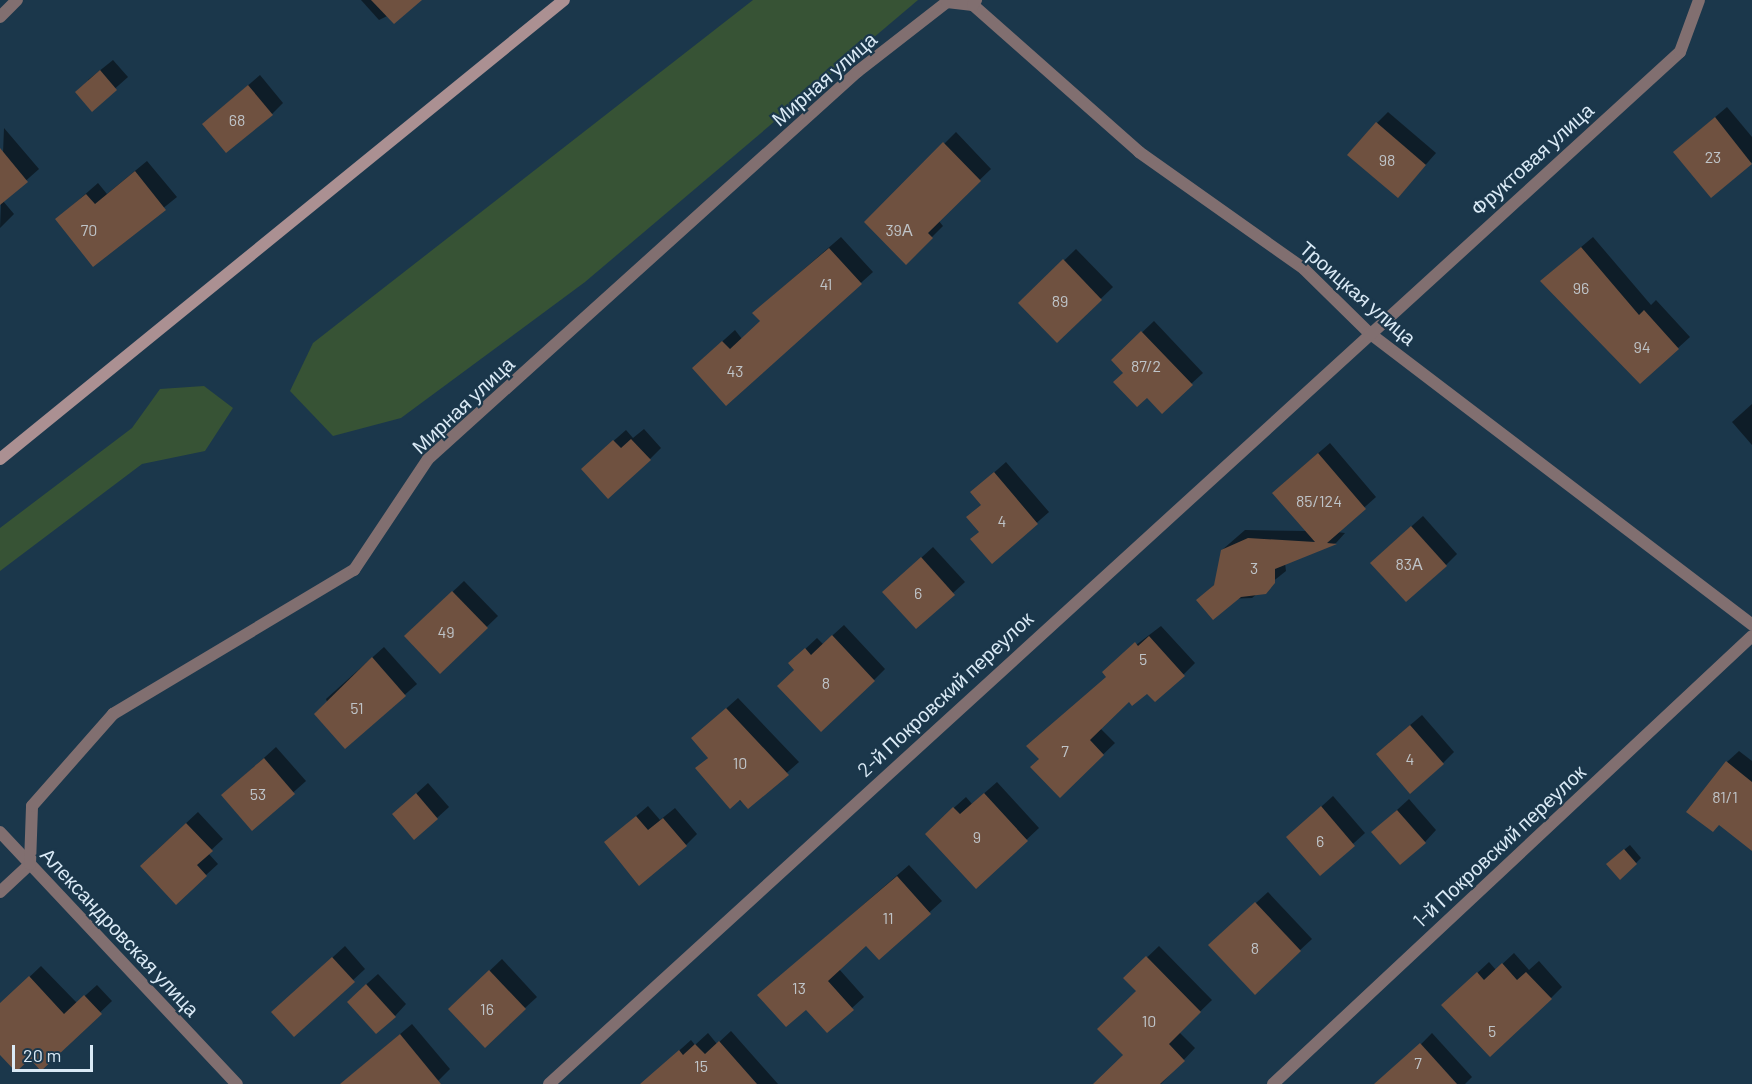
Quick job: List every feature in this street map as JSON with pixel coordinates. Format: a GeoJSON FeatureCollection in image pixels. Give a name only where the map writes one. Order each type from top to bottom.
{"type":"FeatureCollection","features":[{"type":"Feature","properties":{"kind":"street"},"geometry":{"type":"LineString","coordinates":[[0,17],[17,0]]}},
{"type":"Feature","properties":{"kind":"street"},"geometry":{"type":"LineString","coordinates":[[0,459],[564,0]]}},
{"type":"Feature","properties":{"kind":"street","name":"Фруктовая улица"},"geometry":{"type":"LineString","coordinates":[[1368,332],[1680,52],[1699,0]]}},
{"type":"Feature","properties":{"kind":"street","name":"Мирная улица"},"geometry":{"type":"LineString","coordinates":[[30,864],[32,806],[113,714],[354,570],[428,459],[857,72],[947,2],[975,3]]}},
{"type":"Feature","properties":{"kind":"street","name":"Троицкая улица"},"geometry":{"type":"LineString","coordinates":[[975,3],[1140,152],[1304,269],[1368,332],[1752,625]]}},
{"type":"Feature","properties":{"kind":"street","name":"2-й Покровский переулок"},"geometry":{"type":"LineString","coordinates":[[549,1084],[1368,332]]}},
{"type":"Feature","properties":{"kind":"street","name":"1-й Покровский переулок"},"geometry":{"type":"LineString","coordinates":[[1273,1084],[1752,636]]}},
{"type":"Feature","properties":{"kind":"street","name":"Александровская улица"},"geometry":{"type":"LineString","coordinates":[[0,832],[237,1084]]}},
{"type":"Feature","properties":{"kind":"street"},"geometry":{"type":"LineString","coordinates":[[0,892],[30,864]]}},
{"type":"Feature","properties":{"kind":"green space"},"geometry":{"type":"Polygon","coordinates":[[[753,0],[918,0],[585,282],[401,418],[333,436],[290,391],[313,343],[753,0]]]}},
{"type":"Feature","properties":{"kind":"green space"},"geometry":{"type":"Polygon","coordinates":[[[204,386],[233,408],[205,451],[142,464],[0,571],[0,528],[132,428],[160,389],[204,386]]]}},
{"type":"Feature","properties":{"kind":"building"},"geometry":{"type":"Polygon","coordinates":[[[371,0],[422,0],[394,24],[371,0]]]}},
{"type":"Feature","properties":{"kind":"building"},"geometry":{"type":"Polygon","coordinates":[[[100,70],[117,90],[92,112],[75,92],[100,70]]]}},
{"type":"Feature","properties":{"kind":"building"},"geometry":{"type":"Polygon","coordinates":[[[248,85],[273,115],[226,153],[202,124],[248,85]]]}},
{"type":"Feature","properties":{"kind":"building"},"geometry":{"type":"Polygon","coordinates":[[[1715,117],[1752,164],[1711,198],[1673,152],[1715,117]]]}},
{"type":"Feature","properties":{"kind":"building"},"geometry":{"type":"Polygon","coordinates":[[[1376,122],[1426,165],[1398,198],[1347,155],[1376,122]]]}},
{"type":"Feature","properties":{"kind":"building"},"geometry":{"type":"Polygon","coordinates":[[[943,142],[981,181],[928,233],[933,238],[906,265],[864,222],[943,142]]]}},
{"type":"Feature","properties":{"kind":"building"},"geometry":{"type":"Polygon","coordinates":[[[0,148],[28,182],[0,205],[0,148]]]}},
{"type":"Feature","properties":{"kind":"building"},"geometry":{"type":"Polygon","coordinates":[[[135,171],[166,210],[93,267],[55,219],[86,194],[95,204],[135,171]]]}},
{"type":"Feature","properties":{"kind":"building"},"geometry":{"type":"Polygon","coordinates":[[[1581,247],[1639,315],[1644,310],[1679,349],[1640,384],[1540,281],[1581,247]]]}},
{"type":"Feature","properties":{"kind":"building"},"geometry":{"type":"Polygon","coordinates":[[[829,248],[862,284],[726,406],[692,368],[722,341],[730,349],[760,321],[752,313],[829,248]]]}},
{"type":"Feature","properties":{"kind":"building"},"geometry":{"type":"Polygon","coordinates":[[[1063,259],[1102,300],[1057,343],[1018,303],[1063,259]]]}},
{"type":"Feature","properties":{"kind":"building"},"geometry":{"type":"Polygon","coordinates":[[[1141,331],[1193,385],[1162,414],[1147,398],[1137,407],[1113,382],[1123,373],[1111,360],[1141,331]]]}},
{"type":"Feature","properties":{"kind":"building"},"geometry":{"type":"Polygon","coordinates":[[[631,439],[651,460],[608,499],[581,469],[613,440],[621,448],[631,439]]]}},
{"type":"Feature","properties":{"kind":"building"},"geometry":{"type":"Polygon","coordinates":[[[1318,453],[1366,509],[1327,543],[1337,544],[1275,569],[1275,583],[1266,594],[1241,597],[1213,620],[1196,600],[1214,585],[1221,550],[1248,538],[1315,542],[1272,493],[1318,453]]]}},
{"type":"Feature","properties":{"kind":"building"},"geometry":{"type":"Polygon","coordinates":[[[994,472],[1038,524],[992,564],[970,539],[979,532],[966,517],[981,505],[970,492],[994,472]]]}},
{"type":"Feature","properties":{"kind":"building"},"geometry":{"type":"Polygon","coordinates":[[[1411,526],[1447,566],[1406,602],[1370,563],[1411,526]]]}},
{"type":"Feature","properties":{"kind":"building"},"geometry":{"type":"Polygon","coordinates":[[[921,557],[955,595],[916,629],[882,592],[921,557]]]}},
{"type":"Feature","properties":{"kind":"building"},"geometry":{"type":"Polygon","coordinates":[[[452,591],[488,628],[440,674],[404,636],[452,591]]]}},
{"type":"Feature","properties":{"kind":"building"},"geometry":{"type":"Polygon","coordinates":[[[832,635],[875,681],[821,732],[777,686],[794,670],[788,663],[805,648],[811,655],[832,635]]]}},
{"type":"Feature","properties":{"kind":"building"},"geometry":{"type":"Polygon","coordinates":[[[1149,636],[1185,676],[1155,702],[1147,694],[1132,706],[1129,702],[1090,740],[1104,755],[1060,798],[1030,767],[1039,759],[1026,746],[1106,677],[1102,672],[1135,642],[1138,646],[1149,636]]]}},
{"type":"Feature","properties":{"kind":"building"},"geometry":{"type":"Polygon","coordinates":[[[372,657],[406,696],[345,749],[314,714],[372,657]]]}},
{"type":"Feature","properties":{"kind":"building"},"geometry":{"type":"Polygon","coordinates":[[[726,708],[789,775],[748,809],[740,800],[730,809],[695,768],[708,758],[691,738],[726,708]]]}},
{"type":"Feature","properties":{"kind":"building"},"geometry":{"type":"Polygon","coordinates":[[[1410,725],[1444,764],[1410,794],[1376,754],[1410,725]]]}},
{"type":"Feature","properties":{"kind":"building"},"geometry":{"type":"Polygon","coordinates":[[[264,758],[295,794],[252,831],[221,795],[264,758]]]}},
{"type":"Feature","properties":{"kind":"building"},"geometry":{"type":"Polygon","coordinates":[[[1726,761],[1752,782],[1752,851],[1719,825],[1713,832],[1686,812],[1726,761]]]}},
{"type":"Feature","properties":{"kind":"building"},"geometry":{"type":"Polygon","coordinates":[[[416,793],[438,819],[414,840],[392,814],[416,793]]]}},
{"type":"Feature","properties":{"kind":"building"},"geometry":{"type":"Polygon","coordinates":[[[984,793],[1028,841],[976,889],[925,834],[953,807],[960,814],[984,793]]]}},
{"type":"Feature","properties":{"kind":"building"},"geometry":{"type":"Polygon","coordinates":[[[1321,806],[1355,846],[1320,876],[1286,837],[1321,806]]]}},
{"type":"Feature","properties":{"kind":"building"},"geometry":{"type":"Polygon","coordinates":[[[1397,810],[1426,843],[1400,865],[1371,832],[1397,810]]]}},
{"type":"Feature","properties":{"kind":"building"},"geometry":{"type":"Polygon","coordinates":[[[636,816],[648,830],[663,818],[687,846],[639,886],[604,842],[636,816]]]}},
{"type":"Feature","properties":{"kind":"building"},"geometry":{"type":"Polygon","coordinates":[[[186,823],[213,851],[197,865],[207,876],[176,905],[140,866],[186,823]]]}},
{"type":"Feature","properties":{"kind":"building"},"geometry":{"type":"Polygon","coordinates":[[[1624,849],[1637,864],[1620,880],[1606,864],[1624,849]]]}},
{"type":"Feature","properties":{"kind":"building"},"geometry":{"type":"Polygon","coordinates":[[[897,876],[931,914],[879,960],[866,946],[828,981],[854,1010],[827,1033],[806,1010],[786,1027],[757,995],[897,876]]]}},
{"type":"Feature","properties":{"kind":"building"},"geometry":{"type":"Polygon","coordinates":[[[1255,902],[1301,951],[1255,995],[1208,945],[1255,902]]]}},
{"type":"Feature","properties":{"kind":"building"},"geometry":{"type":"Polygon","coordinates":[[[1146,956],[1201,1012],[1169,1044],[1185,1061],[1160,1084],[1093,1084],[1123,1055],[1097,1029],[1136,991],[1123,978],[1146,956]]]}},
{"type":"Feature","properties":{"kind":"building"},"geometry":{"type":"Polygon","coordinates":[[[332,957],[355,982],[294,1037],[271,1012],[332,957]]]}},
{"type":"Feature","properties":{"kind":"building"},"geometry":{"type":"Polygon","coordinates":[[[1502,963],[1517,980],[1526,972],[1552,999],[1490,1057],[1441,1005],[1477,972],[1484,980],[1502,963]]]}},
{"type":"Feature","properties":{"kind":"building"},"geometry":{"type":"Polygon","coordinates":[[[489,970],[526,1009],[485,1048],[448,1009],[489,970]]]}},
{"type":"Feature","properties":{"kind":"building"},"geometry":{"type":"Polygon","coordinates":[[[29,976],[64,1014],[84,995],[102,1014],[41,1071],[30,1059],[16,1072],[0,1055],[0,1003],[29,976]]]}},
{"type":"Feature","properties":{"kind":"building"},"geometry":{"type":"Polygon","coordinates":[[[366,984],[396,1017],[376,1034],[347,1002],[366,984]]]}},
{"type":"Feature","properties":{"kind":"building"},"geometry":{"type":"Polygon","coordinates":[[[400,1034],[441,1084],[340,1084],[400,1034]]]}},
{"type":"Feature","properties":{"kind":"building"},"geometry":{"type":"Polygon","coordinates":[[[719,1041],[757,1084],[640,1084],[679,1050],[683,1055],[695,1044],[705,1054],[719,1041]]]}},
{"type":"Feature","properties":{"kind":"building"},"geometry":{"type":"Polygon","coordinates":[[[1420,1043],[1457,1084],[1374,1084],[1420,1043]]]}}]}
